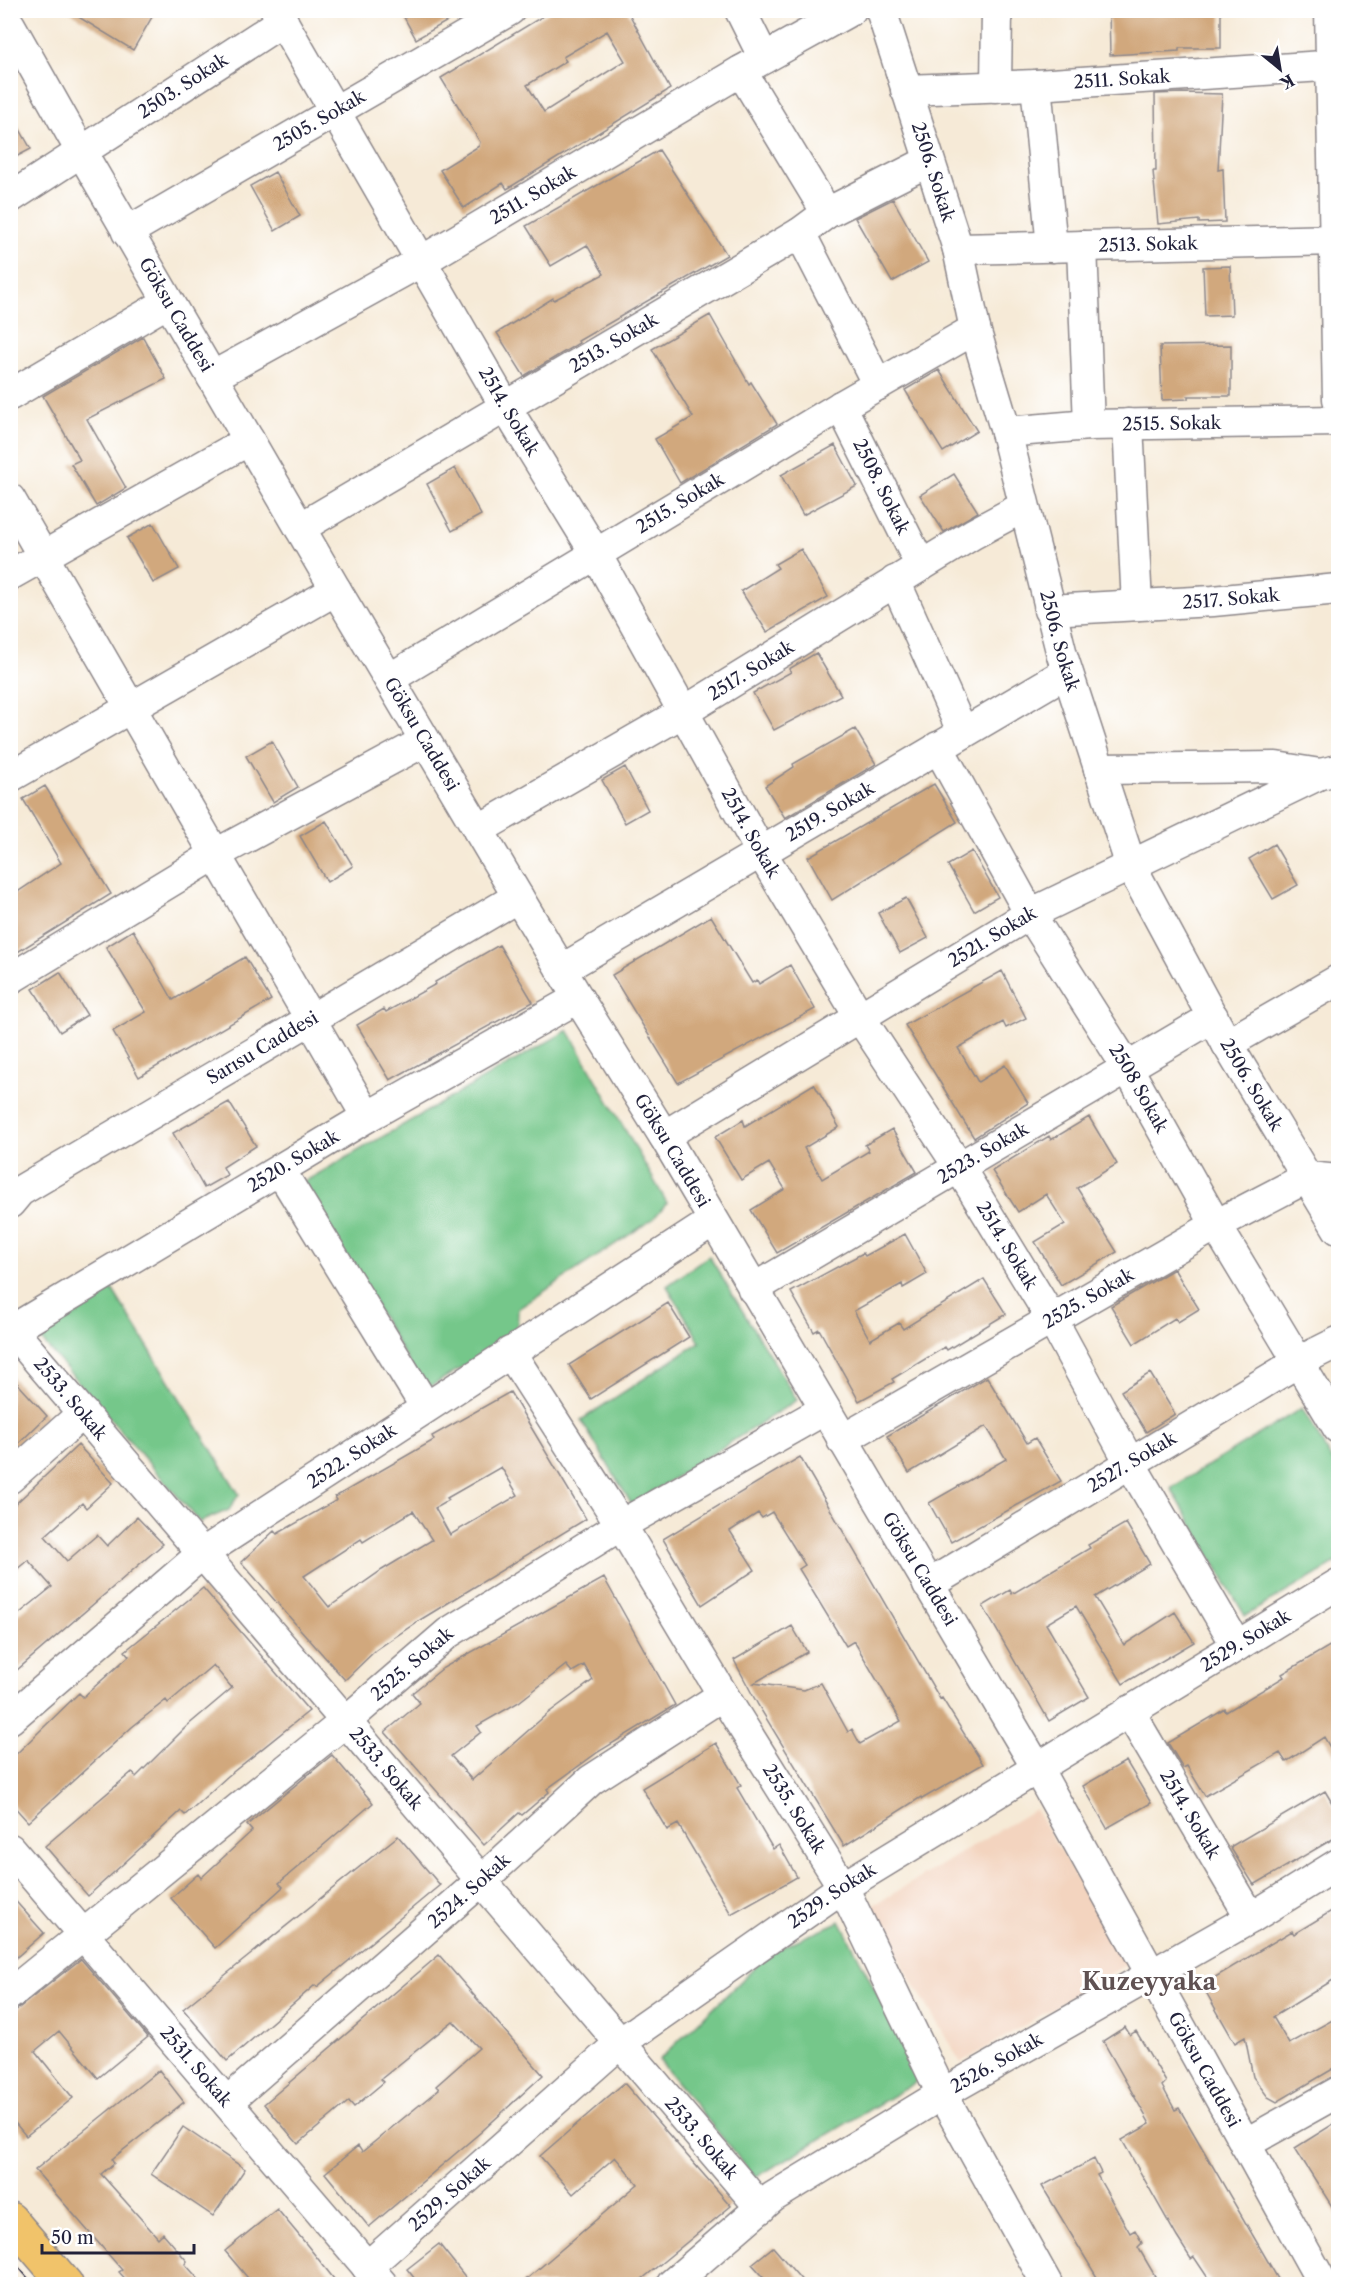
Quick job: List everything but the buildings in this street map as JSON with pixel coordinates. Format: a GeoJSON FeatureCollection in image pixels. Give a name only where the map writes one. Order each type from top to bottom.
{"type":"FeatureCollection","features":[{"type":"Feature","properties":{"kind":"main road"},"geometry":{"type":"LineString","coordinates":[[10,2219],[66,2284]]}},
{"type":"Feature","properties":{"kind":"street","name":"2505. Sokak"},"geometry":{"type":"LineString","coordinates":[[127,232],[510,10]]}},
{"type":"Feature","properties":{"kind":"street"},"geometry":{"type":"LineString","coordinates":[[740,10],[752,65],[826,213]]}},
{"type":"Feature","properties":{"kind":"street","name":"2511. Sokak"},"geometry":{"type":"LineString","coordinates":[[212,377],[422,261],[752,65],[851,10]]}},
{"type":"Feature","properties":{"kind":"street","name":"2506. Sokak"},"geometry":{"type":"LineString","coordinates":[[881,10],[958,249],[975,329],[1006,432],[1049,610],[1067,672],[1131,866],[1227,1044],[1338,1229]]}},
{"type":"Feature","properties":{"kind":"street"},"geometry":{"type":"LineString","coordinates":[[996,87],[997,10]]}},
{"type":"Feature","properties":{"kind":"street"},"geometry":{"type":"LineString","coordinates":[[1330,10],[1335,65],[1338,399]]}},
{"type":"Feature","properties":{"kind":"street","name":"2514. Sokak"},"geometry":{"type":"LineString","coordinates":[[279,16],[505,406],[596,554],[686,711],[762,854],[859,1016],[959,1167],[1053,1321],[1130,1463],[1237,1646]]}},
{"type":"Feature","properties":{"kind":"street","name":"2503. Sokak"},"geometry":{"type":"LineString","coordinates":[[10,198],[82,153],[279,16]]}},
{"type":"Feature","properties":{"kind":"street","name":"Göksu Caddesi"},"geometry":{"type":"LineString","coordinates":[[10,24],[127,232],[336,590],[561,970],[664,1136],[1037,1768],[1323,2284]]}},
{"type":"Feature","properties":{"kind":"street","name":"2511. Sokak"},"geometry":{"type":"LineString","coordinates":[[906,90],[1036,85],[1335,65]]}},
{"type":"Feature","properties":{"kind":"street"},"geometry":{"type":"LineString","coordinates":[[1036,85],[1053,247]]}},
{"type":"Feature","properties":{"kind":"street","name":"2513. Sokak"},"geometry":{"type":"LineString","coordinates":[[300,528],[800,233],[826,213],[928,161]]}},
{"type":"Feature","properties":{"kind":"street"},"geometry":{"type":"LineString","coordinates":[[800,233],[878,385]]}},
{"type":"Feature","properties":{"kind":"street","name":"2513. Sokak"},"geometry":{"type":"LineString","coordinates":[[958,249],[1336,240]]}},
{"type":"Feature","properties":{"kind":"street"},"geometry":{"type":"LineString","coordinates":[[1082,246],[1089,425]]}},
{"type":"Feature","properties":{"kind":"street"},"geometry":{"type":"LineString","coordinates":[[10,394],[168,302]]}},
{"type":"Feature","properties":{"kind":"street","name":"2515. Sokak"},"geometry":{"type":"LineString","coordinates":[[389,680],[841,406],[975,329]]}},
{"type":"Feature","properties":{"kind":"street","name":"2508. Sokak"},"geometry":{"type":"LineString","coordinates":[[841,406],[921,566]]}},
{"type":"Feature","properties":{"kind":"street","name":"2515. Sokak"},"geometry":{"type":"LineString","coordinates":[[1006,432],[1089,425],[1338,421]]}},
{"type":"Feature","properties":{"kind":"street"},"geometry":{"type":"LineString","coordinates":[[1128,424],[1137,605]]}},
{"type":"Feature","properties":{"kind":"street"},"geometry":{"type":"LineString","coordinates":[[10,575],[249,440]]}},
{"type":"Feature","properties":{"kind":"street"},"geometry":{"type":"LineString","coordinates":[[10,499],[312,1018],[367,1117]]}},
{"type":"Feature","properties":{"kind":"street","name":"2517. Sokak"},"geometry":{"type":"LineString","coordinates":[[478,830],[686,711],[896,581],[1023,507]]}},
{"type":"Feature","properties":{"kind":"street"},"geometry":{"type":"LineString","coordinates":[[896,581],[963,733]]}},
{"type":"Feature","properties":{"kind":"street","name":"2517. Sokak"},"geometry":{"type":"LineString","coordinates":[[1049,610],[1338,589]]}},
{"type":"Feature","properties":{"kind":"street"},"geometry":{"type":"LineString","coordinates":[[10,777],[336,590]]}},
{"type":"Feature","properties":{"kind":"street","name":"2519. Sokak"},"geometry":{"type":"LineString","coordinates":[[561,970],[762,854],[1067,672]]}},
{"type":"Feature","properties":{"kind":"street"},"geometry":{"type":"LineString","coordinates":[[10,979],[216,854],[425,741]]}},
{"type":"Feature","properties":{"kind":"street","name":"2508 Sokak"},"geometry":{"type":"LineString","coordinates":[[938,747],[1030,914],[1127,1066],[1216,1225],[1338,1428]]}},
{"type":"Feature","properties":{"kind":"street"},"geometry":{"type":"LineString","coordinates":[[1099,769],[1276,767],[1329,772]]}},
{"type":"Feature","properties":{"kind":"street","name":"2521. Sokak"},"geometry":{"type":"LineString","coordinates":[[664,1136],[1030,914],[1329,772]]}},
{"type":"Feature","properties":{"kind":"street","name":"Sarısu Caddesi"},"geometry":{"type":"LineString","coordinates":[[10,1203],[20,1191],[518,897]]}},
{"type":"Feature","properties":{"kind":"street"},"geometry":{"type":"LineString","coordinates":[[1227,1044],[1338,980]]}},
{"type":"Feature","properties":{"kind":"street","name":"2520. Sokak"},"geometry":{"type":"LineString","coordinates":[[11,1329],[367,1117],[578,998]]}},
{"type":"Feature","properties":{"kind":"street","name":"2523. Sokak"},"geometry":{"type":"LineString","coordinates":[[753,1289],[1213,1017]]}},
{"type":"Feature","properties":{"kind":"street"},"geometry":{"type":"LineString","coordinates":[[280,1170],[425,1406]]}},
{"type":"Feature","properties":{"kind":"street"},"geometry":{"type":"LineString","coordinates":[[1308,1177],[1338,1179]]}},
{"type":"Feature","properties":{"kind":"street","name":"2525. Sokak"},"geometry":{"type":"LineString","coordinates":[[842,1440],[1053,1321],[1216,1225],[1308,1177]]}},
{"type":"Feature","properties":{"kind":"street","name":"2522. Sokak"},"geometry":{"type":"LineString","coordinates":[[10,1719],[203,1553],[425,1406],[713,1221]]}},
{"type":"Feature","properties":{"kind":"street","name":"2533. Sokak"},"geometry":{"type":"LineString","coordinates":[[11,1329],[761,2208]]}},
{"type":"Feature","properties":{"kind":"street","name":"2527. Sokak"},"geometry":{"type":"LineString","coordinates":[[928,1585],[1298,1362],[1338,1342]]}},
{"type":"Feature","properties":{"kind":"street","name":"2535. Sokak"},"geometry":{"type":"LineString","coordinates":[[510,1352],[621,1525],[723,1695],[843,1887],[942,2094],[1041,2282]]}},
{"type":"Feature","properties":{"kind":"street","name":"2525. Sokak"},"geometry":{"type":"LineString","coordinates":[[10,1994],[346,1721],[448,1633],[621,1525],[824,1410]]}},
{"type":"Feature","properties":{"kind":"street"},"geometry":{"type":"LineString","coordinates":[[10,1478],[83,1413]]}},
{"type":"Feature","properties":{"kind":"street","name":"2529. Sokak"},"geometry":{"type":"LineString","coordinates":[[375,2276],[620,2043],[843,1887],[1338,1584]]}},
{"type":"Feature","properties":{"kind":"street","name":"2524. Sokak"},"geometry":{"type":"LineString","coordinates":[[226,2102],[482,1880],[591,1780],[723,1695]]}},
{"type":"Feature","properties":{"kind":"street","name":"2514. Sokak"},"geometry":{"type":"LineString","coordinates":[[1129,1711],[1251,1918]]}},
{"type":"Feature","properties":{"kind":"street","name":"2531. Sokak"},"geometry":{"type":"LineString","coordinates":[[10,1849],[375,2276]]}},
{"type":"Feature","properties":{"kind":"street","name":"2526. Sokak"},"geometry":{"type":"LineString","coordinates":[[672,2284],[773,2197],[942,2094],[1251,1918],[1338,1864]]}},
{"type":"Feature","properties":{"kind":"street"},"geometry":{"type":"LineString","coordinates":[[1245,2144],[1338,2092]]}},
{"type":"Feature","properties":{"kind":"shaded area"},"geometry":{"type":"Polygon","coordinates":[[[1035,1809],[1127,1964],[961,2063],[869,1908],[1035,1809]]]}},
{"type":"Feature","properties":{"kind":"green space"},"geometry":{"type":"Polygon","coordinates":[[[568,1030],[667,1203],[653,1219],[518,1309],[517,1334],[425,1390],[302,1183],[568,1030]]]}},
{"type":"Feature","properties":{"kind":"green space"},"geometry":{"type":"Polygon","coordinates":[[[709,1256],[797,1400],[632,1505],[581,1420],[700,1342],[667,1286],[709,1256]]]}},
{"type":"Feature","properties":{"kind":"green space"},"geometry":{"type":"Polygon","coordinates":[[[109,1284],[239,1494],[229,1510],[200,1522],[37,1335],[109,1284]]]}},
{"type":"Feature","properties":{"kind":"green space"},"geometry":{"type":"Polygon","coordinates":[[[1302,1408],[1338,1471],[1338,1562],[1245,1616],[1171,1488],[1302,1408]]]}},
{"type":"Feature","properties":{"kind":"green space"},"geometry":{"type":"Polygon","coordinates":[[[840,1921],[921,2079],[755,2178],[659,2060],[771,1952],[840,1921]]]}},
{"type":"Feature","properties":{"kind":"tram line"},"geometry":{"type":"LineString","coordinates":[[10,2257],[33,2284]]}},
{"type":"Feature","properties":{"kind":"tram line"},"geometry":{"type":"LineString","coordinates":[[10,2276],[18,2284]]}},
{"type":"Feature","properties":{"kind":"district","name":"Kuzeyyaka"},"geometry":{"type":"Point","coordinates":[1149,1981]}}]}
